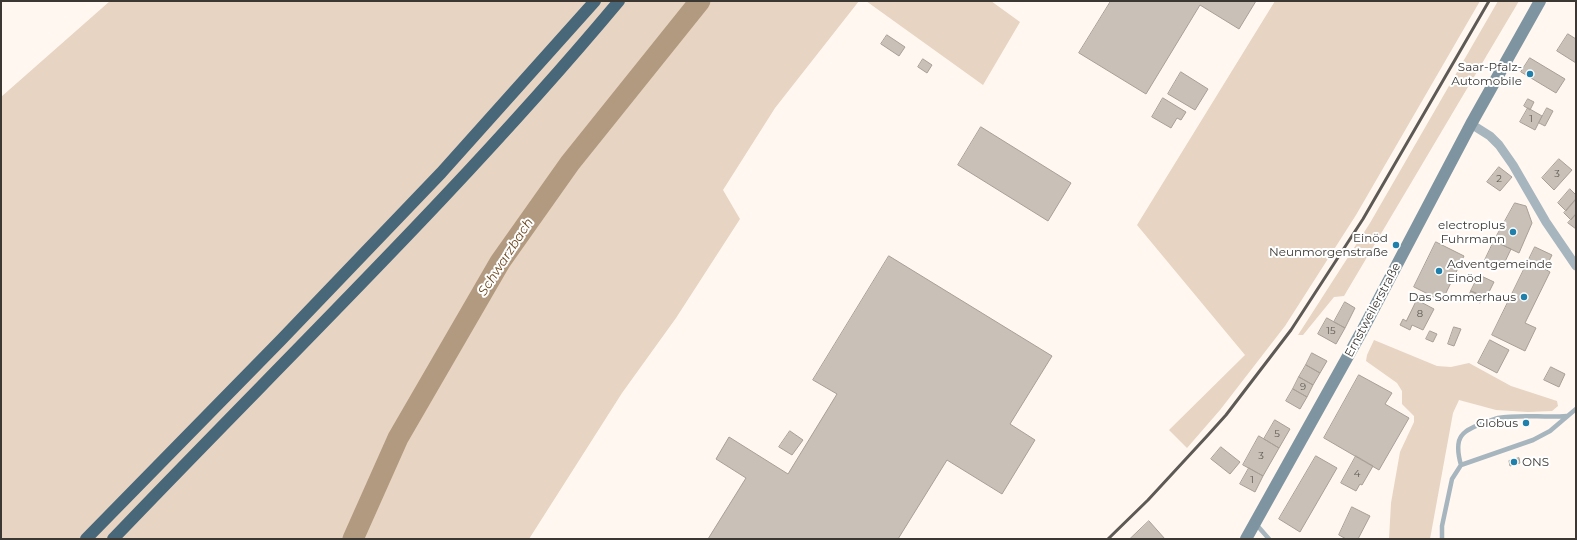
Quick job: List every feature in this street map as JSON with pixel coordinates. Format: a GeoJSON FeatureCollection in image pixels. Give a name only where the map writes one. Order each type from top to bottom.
{"type":"FeatureCollection","features":[{"type":"Feature","properties":{"kind":"highway"},"geometry":{"type":"LineString","coordinates":[[86,539],[281,340],[441,173],[595,1]]}},
{"type":"Feature","properties":{"kind":"highway"},"geometry":{"type":"LineString","coordinates":[[113,539],[297,351],[461,180],[619,1]]}},
{"type":"Feature","properties":{"kind":"main road","name":"Ernstweilerstraße"},"geometry":{"type":"LineString","coordinates":[[1246,539],[1362,331],[1471,124],[1540,1]]}},
{"type":"Feature","properties":{"kind":"street"},"geometry":{"type":"LineString","coordinates":[[1471,124],[1490,136],[1513,165],[1546,222],[1576,266]]}},
{"type":"Feature","properties":{"kind":"lane"},"geometry":{"type":"LineString","coordinates":[[1442,539],[1442,526],[1452,479],[1456,471],[1461,466],[1532,440],[1550,431],[1576,409]]}},
{"type":"Feature","properties":{"kind":"lane"},"geometry":{"type":"LineString","coordinates":[[1461,466],[1458,452],[1459,440],[1470,428],[1497,418],[1517,416],[1547,418],[1567,416]]}},
{"type":"Feature","properties":{"kind":"lane"},"geometry":{"type":"LineString","coordinates":[[1259,518],[1270,539]]}},
{"type":"Feature","properties":{"kind":"shaded area"},"geometry":{"type":"Polygon","coordinates":[[[110,1],[859,1],[775,108],[723,190],[740,219],[676,318],[622,393],[529,539],[1,539],[1,97],[110,1]]]}},
{"type":"Feature","properties":{"kind":"shaded area"},"geometry":{"type":"Polygon","coordinates":[[[866,1],[991,1],[1020,22],[983,85],[866,1]]]}},
{"type":"Feature","properties":{"kind":"shaded area"},"geometry":{"type":"Polygon","coordinates":[[[1275,1],[1480,1],[1356,215],[1285,326],[1220,410],[1187,448],[1169,430],[1245,355],[1137,225],[1275,1]]]}},
{"type":"Feature","properties":{"kind":"shaded area"},"geometry":{"type":"Polygon","coordinates":[[[1498,1],[1519,1],[1344,296],[1334,297],[1303,335],[1298,335],[1370,223],[1498,1]]]}},
{"type":"Feature","properties":{"kind":"shaded area"},"geometry":{"type":"Polygon","coordinates":[[[1374,340],[1437,366],[1451,367],[1469,363],[1511,386],[1557,401],[1558,406],[1552,411],[1528,412],[1496,410],[1459,400],[1453,413],[1430,539],[1389,539],[1391,503],[1400,452],[1414,422],[1414,416],[1402,404],[1402,391],[1397,383],[1366,361],[1367,355],[1374,340]]]}},
{"type":"Feature","properties":{"kind":"building"},"geometry":{"type":"Polygon","coordinates":[[[1111,1],[1256,1],[1239,29],[1200,5],[1146,94],[1079,53],[1111,1]]]}},
{"type":"Feature","properties":{"kind":"building"},"geometry":{"type":"Polygon","coordinates":[[[1568,34],[1576,39],[1576,63],[1557,51],[1568,34]]]}},
{"type":"Feature","properties":{"kind":"building"},"geometry":{"type":"Polygon","coordinates":[[[887,35],[905,47],[899,56],[881,44],[887,35]]]}},
{"type":"Feature","properties":{"kind":"building"},"geometry":{"type":"Polygon","coordinates":[[[1530,58],[1565,79],[1556,93],[1521,72],[1530,58]]]}},
{"type":"Feature","properties":{"kind":"building"},"geometry":{"type":"Polygon","coordinates":[[[923,59],[932,65],[927,73],[918,67],[923,59]]]}},
{"type":"Feature","properties":{"kind":"building"},"geometry":{"type":"Polygon","coordinates":[[[1181,72],[1208,89],[1195,110],[1168,94],[1181,72]]]}},
{"type":"Feature","properties":{"kind":"building"},"geometry":{"type":"Polygon","coordinates":[[[1163,98],[1186,112],[1181,120],[1177,118],[1171,128],[1152,117],[1163,98]]]}},
{"type":"Feature","properties":{"kind":"building"},"geometry":{"type":"Polygon","coordinates":[[[1528,99],[1534,102],[1530,110],[1524,106],[1528,99]]]}},
{"type":"Feature","properties":{"kind":"building"},"geometry":{"type":"Polygon","coordinates":[[[1528,108],[1542,116],[1535,130],[1520,122],[1528,108]]]}},
{"type":"Feature","properties":{"kind":"building"},"geometry":{"type":"Polygon","coordinates":[[[1547,108],[1553,111],[1545,126],[1539,123],[1547,108]]]}},
{"type":"Feature","properties":{"kind":"building"},"geometry":{"type":"Polygon","coordinates":[[[981,127],[1071,183],[1048,221],[958,165],[981,127]]]}},
{"type":"Feature","properties":{"kind":"building"},"geometry":{"type":"Polygon","coordinates":[[[1559,159],[1572,170],[1554,190],[1542,178],[1559,159]]]}},
{"type":"Feature","properties":{"kind":"building"},"geometry":{"type":"Polygon","coordinates":[[[1499,167],[1512,177],[1500,191],[1487,182],[1499,167]]]}},
{"type":"Feature","properties":{"kind":"building"},"geometry":{"type":"Polygon","coordinates":[[[1570,189],[1576,195],[1576,199],[1566,211],[1558,203],[1570,189]]]}},
{"type":"Feature","properties":{"kind":"building"},"geometry":{"type":"Polygon","coordinates":[[[1576,199],[1576,214],[1571,220],[1564,213],[1576,199]]]}},
{"type":"Feature","properties":{"kind":"building","name":"electroplus Fuhrmann"},"geometry":{"type":"Polygon","coordinates":[[[1515,203],[1526,206],[1532,223],[1519,253],[1494,241],[1515,203]]]}},
{"type":"Feature","properties":{"kind":"building"},"geometry":{"type":"Polygon","coordinates":[[[1576,214],[1576,229],[1568,223],[1576,214]]]}},
{"type":"Feature","properties":{"kind":"building"},"geometry":{"type":"Polygon","coordinates":[[[1494,241],[1511,249],[1502,268],[1485,260],[1494,241]]]}},
{"type":"Feature","properties":{"kind":"building","name":"Adventgemeinde Einöd"},"geometry":{"type":"Polygon","coordinates":[[[1436,242],[1464,256],[1442,301],[1414,287],[1436,242]]]}},
{"type":"Feature","properties":{"kind":"building","name":"Das Sommerhaus"},"geometry":{"type":"Polygon","coordinates":[[[1535,247],[1552,255],[1545,269],[1550,272],[1525,323],[1536,328],[1525,351],[1492,335],[1535,247]]]}},
{"type":"Feature","properties":{"kind":"building"},"geometry":{"type":"Polygon","coordinates":[[[889,256],[1052,356],[1010,424],[1035,440],[1002,494],[947,460],[898,539],[708,539],[746,478],[716,459],[729,437],[788,474],[837,394],[813,380],[889,256]]]}},
{"type":"Feature","properties":{"kind":"building"},"geometry":{"type":"Polygon","coordinates":[[[1479,275],[1494,282],[1486,298],[1471,291],[1479,275]]]}},
{"type":"Feature","properties":{"kind":"building"},"geometry":{"type":"Polygon","coordinates":[[[1471,291],[1483,296],[1480,303],[1469,297],[1471,291]]]}},
{"type":"Feature","properties":{"kind":"building"},"geometry":{"type":"Polygon","coordinates":[[[1417,300],[1434,309],[1423,330],[1412,325],[1410,330],[1400,325],[1403,319],[1406,321],[1417,300]]]}},
{"type":"Feature","properties":{"kind":"building"},"geometry":{"type":"Polygon","coordinates":[[[1345,302],[1355,308],[1345,328],[1334,322],[1345,302]]]}},
{"type":"Feature","properties":{"kind":"building"},"geometry":{"type":"Polygon","coordinates":[[[1327,318],[1345,328],[1336,344],[1318,334],[1327,318]]]}},
{"type":"Feature","properties":{"kind":"building"},"geometry":{"type":"Polygon","coordinates":[[[1454,327],[1461,329],[1454,346],[1448,344],[1454,327]]]}},
{"type":"Feature","properties":{"kind":"building"},"geometry":{"type":"Polygon","coordinates":[[[1430,331],[1437,334],[1433,342],[1426,339],[1430,331]]]}},
{"type":"Feature","properties":{"kind":"building"},"geometry":{"type":"Polygon","coordinates":[[[1490,340],[1509,350],[1497,373],[1478,363],[1490,340]]]}},
{"type":"Feature","properties":{"kind":"building"},"geometry":{"type":"Polygon","coordinates":[[[1312,353],[1327,361],[1320,373],[1306,365],[1312,353]]]}},
{"type":"Feature","properties":{"kind":"building"},"geometry":{"type":"Polygon","coordinates":[[[1306,365],[1320,373],[1313,385],[1299,377],[1306,365]]]}},
{"type":"Feature","properties":{"kind":"building"},"geometry":{"type":"Polygon","coordinates":[[[1551,367],[1565,374],[1559,387],[1544,380],[1551,367]]]}},
{"type":"Feature","properties":{"kind":"building"},"geometry":{"type":"Polygon","coordinates":[[[1359,375],[1392,393],[1385,404],[1409,418],[1379,470],[1324,438],[1359,375]]]}},
{"type":"Feature","properties":{"kind":"building"},"geometry":{"type":"Polygon","coordinates":[[[1299,377],[1313,385],[1307,397],[1293,389],[1299,377]]]}},
{"type":"Feature","properties":{"kind":"building"},"geometry":{"type":"Polygon","coordinates":[[[1293,389],[1307,397],[1300,409],[1286,401],[1293,389]]]}},
{"type":"Feature","properties":{"kind":"building"},"geometry":{"type":"Polygon","coordinates":[[[1275,420],[1290,429],[1279,448],[1264,439],[1275,420]]]}},
{"type":"Feature","properties":{"kind":"building"},"geometry":{"type":"Polygon","coordinates":[[[790,431],[803,440],[792,455],[779,447],[790,431]]]}},
{"type":"Feature","properties":{"kind":"building"},"geometry":{"type":"Polygon","coordinates":[[[1259,436],[1279,448],[1263,476],[1243,465],[1259,436]]]}},
{"type":"Feature","properties":{"kind":"building"},"geometry":{"type":"Polygon","coordinates":[[[1221,447],[1240,462],[1230,474],[1211,459],[1221,447]]]}},
{"type":"Feature","properties":{"kind":"building"},"geometry":{"type":"Polygon","coordinates":[[[1316,456],[1337,468],[1300,532],[1279,519],[1316,456]]]}},
{"type":"Feature","properties":{"kind":"building"},"geometry":{"type":"Polygon","coordinates":[[[1356,456],[1373,466],[1362,485],[1360,484],[1356,491],[1341,483],[1356,456]]]}},
{"type":"Feature","properties":{"kind":"building","name":"ONS"},"geometry":{"type":"Polygon","coordinates":[[[1519,458],[1520,463],[1510,466],[1509,461],[1519,458]]]}},
{"type":"Feature","properties":{"kind":"building"},"geometry":{"type":"Polygon","coordinates":[[[1249,468],[1263,476],[1255,492],[1240,484],[1249,468]]]}},
{"type":"Feature","properties":{"kind":"building"},"geometry":{"type":"Polygon","coordinates":[[[1352,507],[1370,516],[1358,539],[1346,539],[1339,535],[1352,507]]]}},
{"type":"Feature","properties":{"kind":"building"},"geometry":{"type":"Polygon","coordinates":[[[1149,521],[1165,539],[1130,539],[1149,521]]]}},
{"type":"Feature","properties":{"kind":"waterway","name":"Schwarzbach"},"geometry":{"type":"LineString","coordinates":[[353,539],[398,438],[500,262],[570,163],[700,1]]}},
{"type":"Feature","properties":{"kind":"railway"},"geometry":{"type":"LineString","coordinates":[[1108,539],[1148,500],[1226,415],[1291,330],[1363,219],[1489,1]]}},
{"type":"Feature","properties":{"kind":"place","name":"Saar-Pfalz- Automobile"},"geometry":{"type":"Point","coordinates":[1530,74]}},
{"type":"Feature","properties":{"kind":"place","name":"electroplus Fuhrmann"},"geometry":{"type":"Point","coordinates":[1513,232]}},
{"type":"Feature","properties":{"kind":"place","name":"Einöd Neunmorgenstraße"},"geometry":{"type":"Point","coordinates":[1396,245]}},
{"type":"Feature","properties":{"kind":"place","name":"Adventgemeinde Einöd"},"geometry":{"type":"Point","coordinates":[1439,271]}},
{"type":"Feature","properties":{"kind":"place","name":"Das Sommerhaus"},"geometry":{"type":"Point","coordinates":[1524,297]}},
{"type":"Feature","properties":{"kind":"place","name":"Globus"},"geometry":{"type":"Point","coordinates":[1526,423]}},
{"type":"Feature","properties":{"kind":"place","name":"ONS"},"geometry":{"type":"Point","coordinates":[1514,462]}}]}
